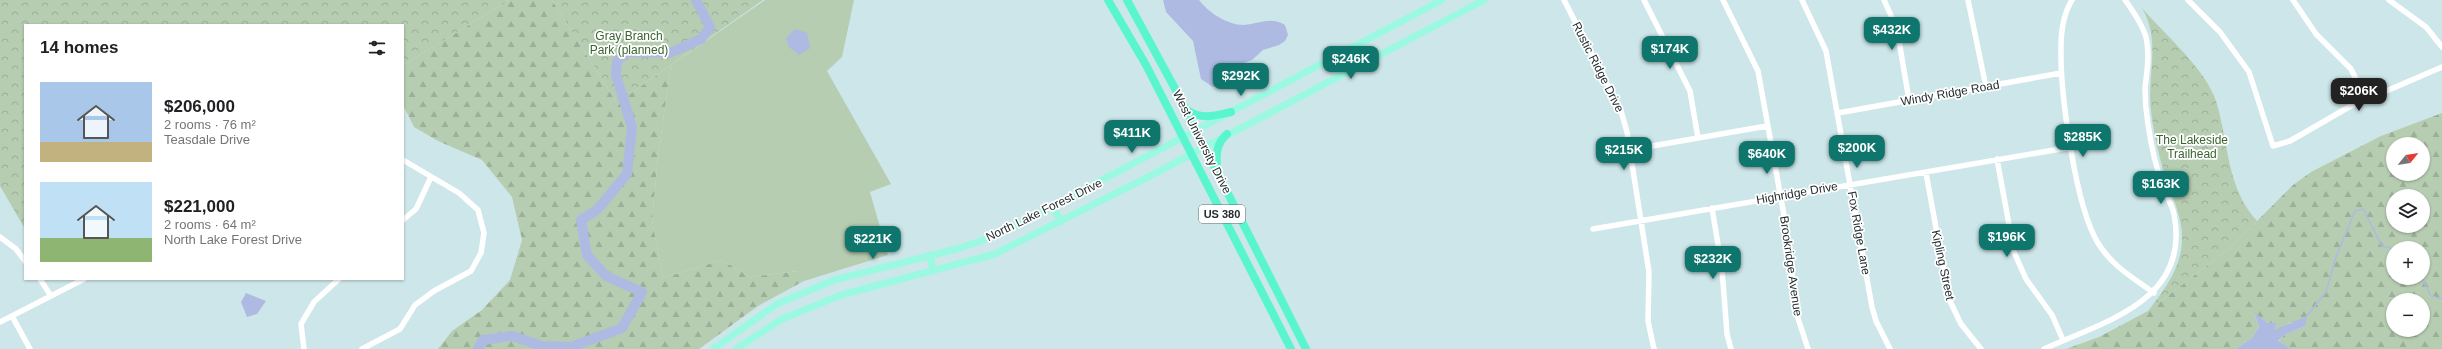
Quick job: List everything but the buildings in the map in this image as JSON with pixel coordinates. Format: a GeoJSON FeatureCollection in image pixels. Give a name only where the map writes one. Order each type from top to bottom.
{"type":"FeatureCollection","features":[{"type":"Feature","properties":{"kind":"highway","name":"West University Drive"},"geometry":{"type":"LineString","coordinates":[[1108,0],[1146,65],[1291,349]]}},
{"type":"Feature","properties":{"kind":"highway","name":"West University Drive"},"geometry":{"type":"LineString","coordinates":[[1127,0],[1186,109],[1306,349]]}},
{"type":"Feature","properties":{"kind":"highway"},"geometry":{"type":"LineString","coordinates":[[1186,109],[1196,116],[1207,118],[1231,112]]}},
{"type":"Feature","properties":{"kind":"highway"},"geometry":{"type":"LineString","coordinates":[[1218,174],[1216,151],[1218,144],[1226,134]]}},
{"type":"Feature","properties":{"kind":"highway"},"geometry":{"type":"LineString","coordinates":[[1253,274],[1266,268]]}},
{"type":"Feature","properties":{"kind":"main road","name":"North Lake Forest Drive"},"geometry":{"type":"LineString","coordinates":[[715,348],[777,304],[834,280],[930,255],[998,235],[1184,138],[1442,0]]}},
{"type":"Feature","properties":{"kind":"main road","name":"North Lake Forest Drive"},"geometry":{"type":"LineString","coordinates":[[736,349],[782,319],[841,295],[995,254],[1061,222],[1226,134],[1484,0]]}},
{"type":"Feature","properties":{"kind":"main road"},"geometry":{"type":"LineString","coordinates":[[1053,207],[1061,222]]}},
{"type":"Feature","properties":{"kind":"main road"},"geometry":{"type":"LineString","coordinates":[[930,255],[933,271]]}},
{"type":"Feature","properties":{"kind":"street","name":"Rustic Ridge Drive"},"geometry":{"type":"LineString","coordinates":[[1564,0],[1621,110],[1642,220],[1649,272],[1648,321],[1654,349]]}},
{"type":"Feature","properties":{"kind":"street"},"geometry":{"type":"LineString","coordinates":[[1644,0],[1690,91],[1698,138]]}},
{"type":"Feature","properties":{"kind":"street","name":"Brookridge Avenue"},"geometry":{"type":"LineString","coordinates":[[1723,0],[1758,71],[1780,196],[1797,315],[1808,349]]}},
{"type":"Feature","properties":{"kind":"street","name":"Fox Ridge Lane"},"geometry":{"type":"LineString","coordinates":[[1802,0],[1826,51],[1872,307],[1876,321],[1890,349]]}},
{"type":"Feature","properties":{"kind":"street"},"geometry":{"type":"LineString","coordinates":[[1884,0],[1896,29],[1909,100]]}},
{"type":"Feature","properties":{"kind":"street"},"geometry":{"type":"LineString","coordinates":[[1968,0],[1986,87]]}},
{"type":"Feature","properties":{"kind":"street"},"geometry":{"type":"LineString","coordinates":[[2044,349],[2117,318],[2138,306],[2154,292],[2173,257],[2177,234],[2174,212],[2156,163],[2148,126],[2145,89],[2149,60],[2146,37],[2135,14],[2125,0]]}},
{"type":"Feature","properties":{"kind":"street"},"geometry":{"type":"LineString","coordinates":[[2188,0],[2220,32],[2250,72],[2273,146],[2290,140],[2366,99],[2442,67]]}},
{"type":"Feature","properties":{"kind":"street"},"geometry":{"type":"LineString","coordinates":[[2293,0],[2316,34],[2351,69],[2366,99]]}},
{"type":"Feature","properties":{"kind":"street"},"geometry":{"type":"LineString","coordinates":[[2389,0],[2426,27],[2442,47]]}},
{"type":"Feature","properties":{"kind":"street"},"geometry":{"type":"LineString","coordinates":[[2070,1],[2062,32],[2061,74],[2072,147],[2084,211],[2097,242],[2108,258],[2154,292]]}},
{"type":"Feature","properties":{"kind":"street","name":"Windy Ridge Road"},"geometry":{"type":"LineString","coordinates":[[1838,113],[2061,74]]}},
{"type":"Feature","properties":{"kind":"street"},"geometry":{"type":"LineString","coordinates":[[1629,150],[1767,126]]}},
{"type":"Feature","properties":{"kind":"street","name":"Highridge Drive"},"geometry":{"type":"LineString","coordinates":[[1593,229],[2072,147]]}},
{"type":"Feature","properties":{"kind":"street"},"geometry":{"type":"LineString","coordinates":[[1997,159],[2014,252],[2019,265],[2052,315],[2063,340]]}},
{"type":"Feature","properties":{"kind":"street"},"geometry":{"type":"LineString","coordinates":[[362,349],[400,329],[415,305],[434,291],[470,271],[481,253],[484,233],[478,210],[459,193],[404,161]]}},
{"type":"Feature","properties":{"kind":"street","name":"Kipling Street"},"geometry":{"type":"LineString","coordinates":[[1926,172],[1949,299],[1961,324],[1981,349]]}},
{"type":"Feature","properties":{"kind":"street"},"geometry":{"type":"LineString","coordinates":[[404,219],[416,209],[431,177]]}},
{"type":"Feature","properties":{"kind":"street"},"geometry":{"type":"LineString","coordinates":[[1712,208],[1722,269],[1727,334],[1731,349]]}},
{"type":"Feature","properties":{"kind":"street"},"geometry":{"type":"LineString","coordinates":[[0,237],[16,249],[24,260]]}},
{"type":"Feature","properties":{"kind":"street"},"geometry":{"type":"LineString","coordinates":[[41,280],[51,296]]}},
{"type":"Feature","properties":{"kind":"street"},"geometry":{"type":"LineString","coordinates":[[0,322],[82,280]]}},
{"type":"Feature","properties":{"kind":"street"},"geometry":{"type":"LineString","coordinates":[[304,349],[301,324],[314,302],[338,280]]}},
{"type":"Feature","properties":{"kind":"street"},"geometry":{"type":"LineString","coordinates":[[12,316],[30,349]]}},
{"type":"Feature","properties":{"kind":"green space"},"geometry":{"type":"Polygon","coordinates":[[[0,0],[510,0],[404,64],[404,24],[24,24],[24,227],[0,186],[0,0]]]}},
{"type":"Feature","properties":{"kind":"green space"},"geometry":{"type":"Polygon","coordinates":[[[510,0],[552,0],[617,103],[671,65],[658,157],[652,220],[663,278],[722,260],[750,277],[799,271],[804,281],[758,306],[699,349],[438,349],[452,331],[482,310],[510,280],[522,240],[512,197],[482,160],[438,141],[414,127],[404,107],[404,64],[510,0]]]}},
{"type":"Feature","properties":{"kind":"green space","name":"Gray Branch Park (planned)"},"geometry":{"type":"Polygon","coordinates":[[[552,0],[763,0],[617,103],[552,0]]]}},
{"type":"Feature","properties":{"kind":"green space"},"geometry":{"type":"Polygon","coordinates":[[[765,0],[854,0],[842,57],[827,71],[891,184],[870,192],[888,255],[804,281],[798,271],[750,277],[722,260],[663,278],[652,220],[658,157],[671,65],[765,0]]]}},
{"type":"Feature","properties":{"kind":"green space","name":"The Lakeside Trailhead"},"geometry":{"type":"Polygon","coordinates":[[[2142,8],[2184,52],[2203,76],[2211,89],[2216,101],[2230,164],[2239,194],[2257,221],[2231,247],[2148,311],[2171,279],[2179,261],[2182,232],[2179,214],[2161,163],[2153,125],[2150,97],[2152,41],[2147,19],[2142,8]]]}},
{"type":"Feature","properties":{"kind":"green space"},"geometry":{"type":"Polygon","coordinates":[[[2442,113],[2442,349],[2291,349],[2278,342],[2284,335],[2305,326],[2292,322],[2273,331],[2277,323],[2267,323],[2254,313],[2259,327],[2252,338],[2236,349],[2066,349],[2099,337],[2148,311],[2231,247],[2293,185],[2311,172],[2381,136],[2442,113]]]}},
{"type":"Feature","properties":{"kind":"water"},"geometry":{"type":"Polygon","coordinates":[[[1163,0],[1199,0],[1207,9],[1218,17],[1231,23],[1244,25],[1265,21],[1280,22],[1285,25],[1288,35],[1285,41],[1279,45],[1263,50],[1252,60],[1241,64],[1226,84],[1213,87],[1201,79],[1193,41],[1166,12],[1163,0]]]}},
{"type":"Feature","properties":{"kind":"water"},"geometry":{"type":"Polygon","coordinates":[[[795,29],[807,33],[810,48],[799,55],[789,47],[786,38],[795,29]]]}},
{"type":"Feature","properties":{"kind":"water"},"geometry":{"type":"Polygon","coordinates":[[[246,293],[266,301],[257,314],[247,317],[241,302],[246,293]]]}},
{"type":"Feature","properties":{"kind":"water"},"geometry":{"type":"Polygon","coordinates":[[[2254,312],[2267,323],[2277,323],[2274,330],[2307,316],[2305,326],[2284,335],[2278,341],[2291,349],[2236,349],[2252,338],[2259,327],[2254,312]]]}},
{"type":"Feature","properties":{"kind":"waterway"},"geometry":{"type":"LineString","coordinates":[[478,349],[483,340],[512,336],[542,346],[571,347],[622,328],[642,292],[606,276],[587,255],[581,220],[597,210],[627,174],[632,127],[616,75],[617,61],[628,52],[670,53],[701,39],[710,27],[696,0]]}},
{"type":"Feature","properties":{"kind":"waterway"},"geometry":{"type":"LineString","coordinates":[[2306,317],[2326,292],[2336,257],[2355,211],[2363,209],[2382,246],[2386,247]]}},
{"type":"Feature","properties":{"kind":"waterway"},"geometry":{"type":"LineString","coordinates":[[2426,285],[2431,296],[2442,299]]}}]}
